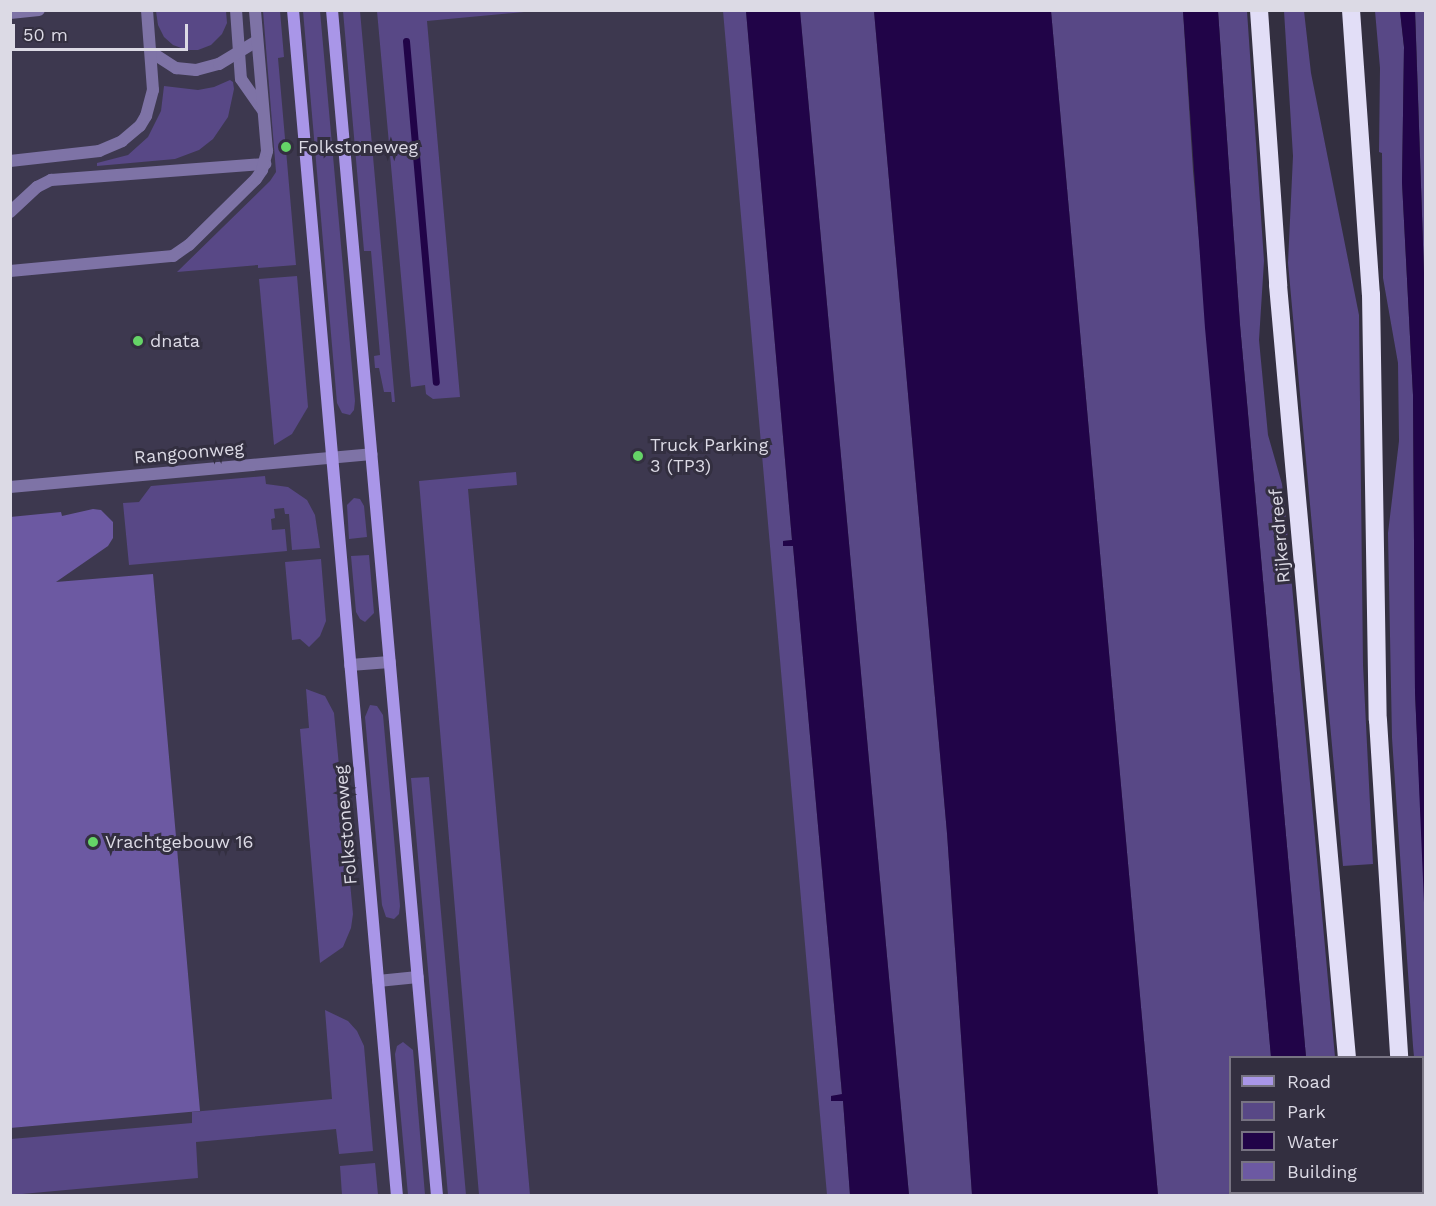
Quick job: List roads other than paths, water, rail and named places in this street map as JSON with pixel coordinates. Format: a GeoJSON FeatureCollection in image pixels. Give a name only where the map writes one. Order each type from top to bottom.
{"type":"FeatureCollection","features":[{"type":"Feature","properties":{"kind":"highway","name":"Rijkerdreef"},"geometry":{"type":"LineString","coordinates":[[1259,10],[1279,296],[1347,1056]]}},
{"type":"Feature","properties":{"kind":"highway"},"geometry":{"type":"LineString","coordinates":[[1351,10],[1371,294],[1378,720],[1399,1056]]}},
{"type":"Feature","properties":{"kind":"street"},"geometry":{"type":"LineString","coordinates":[[10,13],[39,10]]}},
{"type":"Feature","properties":{"kind":"street"},"geometry":{"type":"LineString","coordinates":[[10,161],[93,152],[111,147],[131,135],[146,116],[153,82],[147,10]]}},
{"type":"Feature","properties":{"kind":"street"},"geometry":{"type":"LineString","coordinates":[[236,10],[241,79],[263,110]]}},
{"type":"Feature","properties":{"kind":"street"},"geometry":{"type":"LineString","coordinates":[[10,271],[161,259],[176,255],[251,185],[265,164],[267,151],[255,10]]}},
{"type":"Feature","properties":{"kind":"street","name":"Folkstoneweg"},"geometry":{"type":"LineString","coordinates":[[293,10],[397,1196]]}},
{"type":"Feature","properties":{"kind":"street"},"geometry":{"type":"LineString","coordinates":[[332,10],[437,1196]]}},
{"type":"Feature","properties":{"kind":"street"},"geometry":{"type":"LineString","coordinates":[[151,52],[169,65],[189,70],[211,67],[257,41]]}},
{"type":"Feature","properties":{"kind":"street"},"geometry":{"type":"LineString","coordinates":[[10,212],[37,187],[51,180],[265,164]]}},
{"type":"Feature","properties":{"kind":"street","name":"Rangoonweg"},"geometry":{"type":"LineString","coordinates":[[10,487],[371,454]]}},
{"type":"Feature","properties":{"kind":"street"},"geometry":{"type":"LineString","coordinates":[[350,665],[390,662]]}},
{"type":"Feature","properties":{"kind":"street"},"geometry":{"type":"LineString","coordinates":[[378,981],[417,977]]}},
{"type":"Feature","properties":{"kind":"water"},"geometry":{"type":"Polygon","coordinates":[[[746,11],[800,11],[909,1195],[850,1195],[843,1101],[831,1101],[831,1096],[842,1094],[793,546],[783,546],[783,541],[792,540],[746,11]]]}},
{"type":"Feature","properties":{"kind":"water"},"geometry":{"type":"Polygon","coordinates":[[[874,11],[1051,11],[1158,1195],[972,1195],[947,833],[874,11]]]}},
{"type":"Feature","properties":{"kind":"water"},"geometry":{"type":"Polygon","coordinates":[[[1183,11],[1218,11],[1240,325],[1306,1056],[1271,1056],[1205,328],[1183,11]]]}},
{"type":"Feature","properties":{"kind":"water"},"geometry":{"type":"Polygon","coordinates":[[[1400,11],[1415,11],[1425,303],[1425,926],[1415,692],[1413,395],[1402,182],[1404,47],[1400,11]]]}},
{"type":"Feature","properties":{"kind":"waterway"},"geometry":{"type":"LineString","coordinates":[[406,41],[436,382]]}},
{"type":"Feature","properties":{"kind":"place","name":"Folkstoneweg"},"geometry":{"type":"Point","coordinates":[286,147]}},
{"type":"Feature","properties":{"kind":"place","name":"dnata"},"geometry":{"type":"Point","coordinates":[138,341]}},
{"type":"Feature","properties":{"kind":"place","name":"Truck Parking 3 (TP3)"},"geometry":{"type":"Point","coordinates":[638,456]}},
{"type":"Feature","properties":{"kind":"place","name":"Vrachtgebouw 16"},"geometry":{"type":"Point","coordinates":[93,842]}}]}
